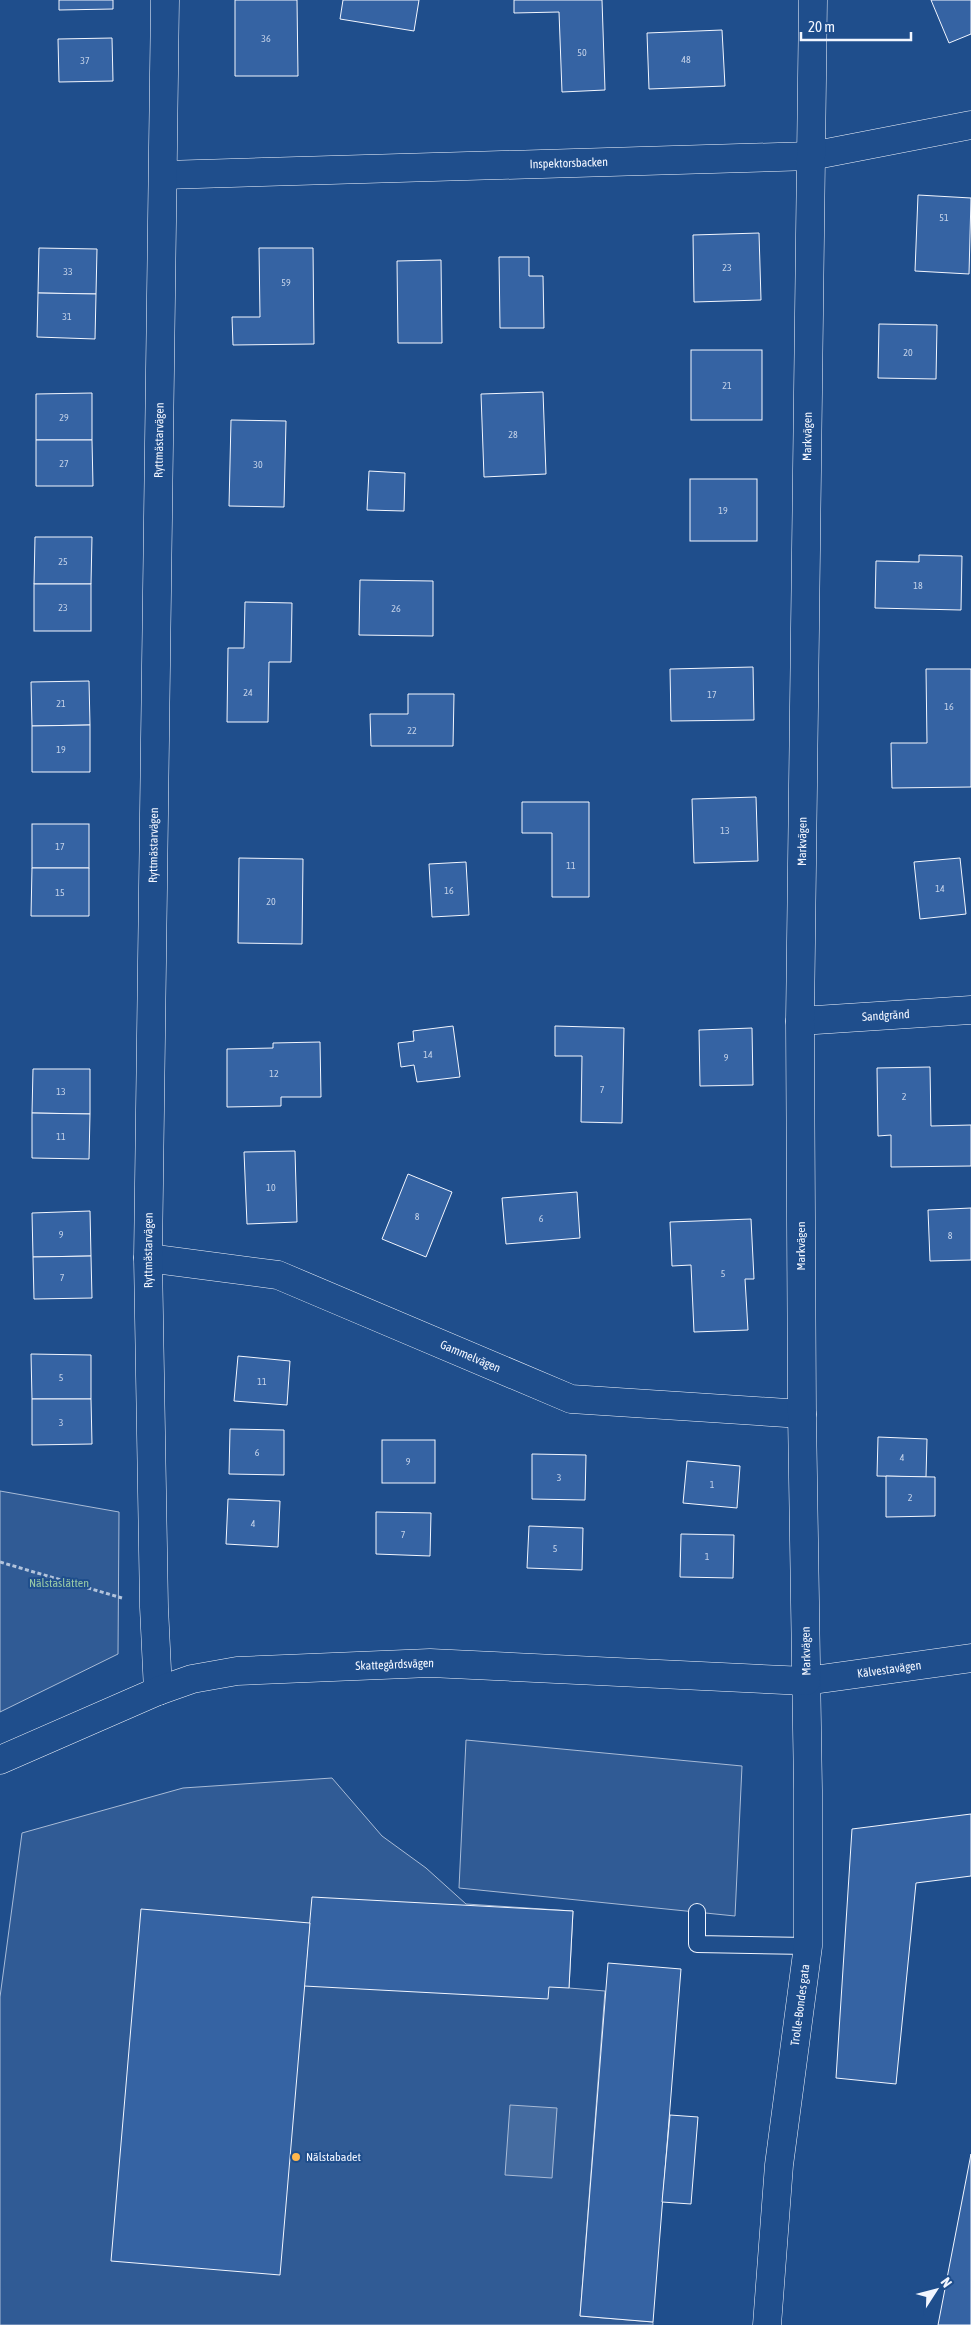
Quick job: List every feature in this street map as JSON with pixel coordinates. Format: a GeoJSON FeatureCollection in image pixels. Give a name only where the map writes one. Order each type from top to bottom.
{"type":"FeatureCollection","features":[{"type":"Feature","properties":{"kind":"street","name":"Ryttmästarvägen"},"geometry":{"type":"LineString","coordinates":[[158,1691],[154,1608],[148,1258],[165,0]]}},
{"type":"Feature","properties":{"kind":"street","name":"Markvägen"},"geometry":{"type":"LineString","coordinates":[[806,1681],[802,1414],[800,1021],[813,0]]}},
{"type":"Feature","properties":{"kind":"street","name":"Inspektorsbacken"},"geometry":{"type":"LineString","coordinates":[[164,175],[811,156],[971,125]]}},
{"type":"Feature","properties":{"kind":"street","name":"Sandgränd"},"geometry":{"type":"LineString","coordinates":[[800,1021],[971,1010]]}},
{"type":"Feature","properties":{"kind":"street","name":"Gammelvägen"},"geometry":{"type":"LineString","coordinates":[[148,1258],[278,1275],[571,1399],[802,1414]]}},
{"type":"Feature","properties":{"kind":"street","name":"Kälvestavägen"},"geometry":{"type":"LineString","coordinates":[[806,1681],[971,1658]]}},
{"type":"Feature","properties":{"kind":"street","name":"Skattegårdsvägen"},"geometry":{"type":"LineString","coordinates":[[0,1760],[158,1691],[192,1679],[237,1672],[430,1663],[806,1681]]}},
{"type":"Feature","properties":{"kind":"street","name":"Trolle-Bondes gata"},"geometry":{"type":"LineString","coordinates":[[767,2325],[779,2165],[808,1946],[806,1681]]}},
{"type":"Feature","properties":{"kind":"lane"},"geometry":{"type":"LineString","coordinates":[[697,1912],[697,1944],[808,1946]]}},
{"type":"Feature","properties":{"kind":"path"},"geometry":{"type":"LineString","coordinates":[[0,1562],[154,1608]]}},
{"type":"Feature","properties":{"kind":"shaded area","name":"Nälstaslätten"},"geometry":{"type":"Polygon","coordinates":[[[0,1491],[119,1512],[118,1654],[0,1712],[0,1491]]]}},
{"type":"Feature","properties":{"kind":"shaded area"},"geometry":{"type":"Polygon","coordinates":[[[466,1740],[742,1766],[735,1916],[459,1888],[466,1740]]]}},
{"type":"Feature","properties":{"kind":"shaded area","name":"Nälstabadet"},"geometry":{"type":"Polygon","coordinates":[[[332,1778],[382,1836],[426,1868],[466,1904],[573,1911],[569,1988],[605,1991],[580,2316],[653,2322],[653,2325],[0,2325],[0,1997],[22,1833],[183,1788],[332,1778]]]}},
{"type":"Feature","properties":{"kind":"shaded area"},"geometry":{"type":"Polygon","coordinates":[[[510,2105],[557,2108],[552,2178],[505,2175],[510,2105]]]}},
{"type":"Feature","properties":{"kind":"building"},"geometry":{"type":"Polygon","coordinates":[[[59,0],[113,0],[113,9],[59,10],[59,0]]]}},
{"type":"Feature","properties":{"kind":"building"},"geometry":{"type":"Polygon","coordinates":[[[235,0],[297,0],[298,76],[235,76],[235,0]]]}},
{"type":"Feature","properties":{"kind":"building"},"geometry":{"type":"Polygon","coordinates":[[[343,0],[419,0],[414,31],[340,19],[343,0]]]}},
{"type":"Feature","properties":{"kind":"building"},"geometry":{"type":"Polygon","coordinates":[[[514,0],[602,0],[605,90],[562,92],[559,12],[514,13],[514,0]]]}},
{"type":"Feature","properties":{"kind":"building"},"geometry":{"type":"Polygon","coordinates":[[[931,0],[971,0],[971,34],[949,43],[931,0]]]}},
{"type":"Feature","properties":{"kind":"building"},"geometry":{"type":"Polygon","coordinates":[[[722,30],[725,86],[649,89],[647,33],[722,30]]]}},
{"type":"Feature","properties":{"kind":"building"},"geometry":{"type":"Polygon","coordinates":[[[112,38],[113,81],[59,82],[58,39],[112,38]]]}},
{"type":"Feature","properties":{"kind":"building"},"geometry":{"type":"Polygon","coordinates":[[[918,195],[971,198],[969,274],[915,271],[918,195]]]}},
{"type":"Feature","properties":{"kind":"building"},"geometry":{"type":"Polygon","coordinates":[[[759,233],[761,300],[694,302],[693,235],[759,233]]]}},
{"type":"Feature","properties":{"kind":"building"},"geometry":{"type":"Polygon","coordinates":[[[39,248],[97,249],[96,294],[38,293],[39,248]]]}},
{"type":"Feature","properties":{"kind":"building"},"geometry":{"type":"Polygon","coordinates":[[[259,248],[313,248],[314,344],[233,345],[232,317],[260,317],[259,248]]]}},
{"type":"Feature","properties":{"kind":"building"},"geometry":{"type":"Polygon","coordinates":[[[499,257],[529,257],[529,276],[543,276],[544,328],[500,328],[499,257]]]}},
{"type":"Feature","properties":{"kind":"building"},"geometry":{"type":"Polygon","coordinates":[[[441,260],[442,343],[398,343],[397,261],[441,260]]]}},
{"type":"Feature","properties":{"kind":"building"},"geometry":{"type":"Polygon","coordinates":[[[38,293],[96,294],[95,339],[37,337],[38,293]]]}},
{"type":"Feature","properties":{"kind":"building"},"geometry":{"type":"Polygon","coordinates":[[[879,324],[937,325],[936,379],[878,378],[879,324]]]}},
{"type":"Feature","properties":{"kind":"building"},"geometry":{"type":"Polygon","coordinates":[[[691,350],[762,350],[762,420],[691,420],[691,350]]]}},
{"type":"Feature","properties":{"kind":"building"},"geometry":{"type":"Polygon","coordinates":[[[543,392],[546,474],[484,477],[481,394],[543,392]]]}},
{"type":"Feature","properties":{"kind":"building"},"geometry":{"type":"Polygon","coordinates":[[[92,393],[92,440],[36,440],[36,394],[92,393]]]}},
{"type":"Feature","properties":{"kind":"building"},"geometry":{"type":"Polygon","coordinates":[[[231,420],[286,421],[284,507],[229,506],[231,420]]]}},
{"type":"Feature","properties":{"kind":"building"},"geometry":{"type":"Polygon","coordinates":[[[36,440],[92,440],[93,486],[36,486],[36,440]]]}},
{"type":"Feature","properties":{"kind":"building"},"geometry":{"type":"Polygon","coordinates":[[[369,471],[405,473],[404,511],[367,510],[369,471]]]}},
{"type":"Feature","properties":{"kind":"building"},"geometry":{"type":"Polygon","coordinates":[[[690,479],[757,479],[757,541],[690,541],[690,479]]]}},
{"type":"Feature","properties":{"kind":"building"},"geometry":{"type":"Polygon","coordinates":[[[35,537],[92,537],[91,584],[34,584],[35,537]]]}},
{"type":"Feature","properties":{"kind":"building"},"geometry":{"type":"Polygon","coordinates":[[[919,555],[962,556],[961,610],[875,608],[876,561],[919,562],[919,555]]]}},
{"type":"Feature","properties":{"kind":"building"},"geometry":{"type":"Polygon","coordinates":[[[360,580],[433,581],[433,636],[359,635],[360,580]]]}},
{"type":"Feature","properties":{"kind":"building"},"geometry":{"type":"Polygon","coordinates":[[[34,584],[91,584],[91,631],[34,631],[34,584]]]}},
{"type":"Feature","properties":{"kind":"building"},"geometry":{"type":"Polygon","coordinates":[[[245,602],[292,603],[291,662],[269,662],[268,722],[227,722],[228,648],[244,648],[245,602]]]}},
{"type":"Feature","properties":{"kind":"building"},"geometry":{"type":"Polygon","coordinates":[[[753,667],[754,720],[671,721],[670,669],[753,667]]]}},
{"type":"Feature","properties":{"kind":"building"},"geometry":{"type":"Polygon","coordinates":[[[926,669],[971,669],[971,787],[892,788],[891,743],[927,743],[926,669]]]}},
{"type":"Feature","properties":{"kind":"building"},"geometry":{"type":"Polygon","coordinates":[[[89,681],[90,725],[32,726],[31,682],[89,681]]]}},
{"type":"Feature","properties":{"kind":"building"},"geometry":{"type":"Polygon","coordinates":[[[408,694],[454,694],[453,746],[371,746],[370,714],[408,714],[408,694]]]}},
{"type":"Feature","properties":{"kind":"building"},"geometry":{"type":"Polygon","coordinates":[[[90,725],[90,772],[32,772],[32,726],[90,725]]]}},
{"type":"Feature","properties":{"kind":"building"},"geometry":{"type":"Polygon","coordinates":[[[756,797],[758,861],[694,863],[692,799],[756,797]]]}},
{"type":"Feature","properties":{"kind":"building"},"geometry":{"type":"Polygon","coordinates":[[[522,802],[589,802],[589,897],[552,897],[552,833],[522,833],[522,802]]]}},
{"type":"Feature","properties":{"kind":"building"},"geometry":{"type":"Polygon","coordinates":[[[32,824],[89,824],[89,868],[32,868],[32,824]]]}},
{"type":"Feature","properties":{"kind":"building"},"geometry":{"type":"Polygon","coordinates":[[[239,858],[303,859],[302,944],[238,943],[239,858]]]}},
{"type":"Feature","properties":{"kind":"building"},"geometry":{"type":"Polygon","coordinates":[[[960,858],[966,914],[920,919],[914,862],[960,858]]]}},
{"type":"Feature","properties":{"kind":"building"},"geometry":{"type":"Polygon","coordinates":[[[466,862],[469,915],[432,917],[429,864],[466,862]]]}},
{"type":"Feature","properties":{"kind":"building"},"geometry":{"type":"Polygon","coordinates":[[[32,868],[89,868],[89,916],[31,916],[32,868]]]}},
{"type":"Feature","properties":{"kind":"building"},"geometry":{"type":"Polygon","coordinates":[[[453,1026],[460,1077],[417,1082],[414,1065],[401,1067],[398,1043],[414,1041],[413,1031],[453,1026]]]}},
{"type":"Feature","properties":{"kind":"building"},"geometry":{"type":"Polygon","coordinates":[[[555,1026],[624,1028],[622,1123],[581,1122],[582,1056],[555,1056],[555,1026]]]}},
{"type":"Feature","properties":{"kind":"building"},"geometry":{"type":"Polygon","coordinates":[[[752,1028],[753,1085],[700,1086],[699,1030],[752,1028]]]}},
{"type":"Feature","properties":{"kind":"building"},"geometry":{"type":"Polygon","coordinates":[[[320,1042],[321,1097],[281,1097],[281,1106],[227,1107],[227,1049],[273,1048],[273,1043],[320,1042]]]}},
{"type":"Feature","properties":{"kind":"building"},"geometry":{"type":"Polygon","coordinates":[[[930,1067],[931,1126],[971,1125],[971,1166],[891,1167],[891,1135],[878,1136],[877,1068],[930,1067]]]}},
{"type":"Feature","properties":{"kind":"building"},"geometry":{"type":"Polygon","coordinates":[[[33,1069],[90,1069],[90,1114],[32,1113],[33,1069]]]}},
{"type":"Feature","properties":{"kind":"building"},"geometry":{"type":"Polygon","coordinates":[[[32,1113],[90,1114],[89,1159],[32,1158],[32,1113]]]}},
{"type":"Feature","properties":{"kind":"building"},"geometry":{"type":"Polygon","coordinates":[[[295,1151],[297,1222],[247,1224],[244,1152],[295,1151]]]}},
{"type":"Feature","properties":{"kind":"building"},"geometry":{"type":"Polygon","coordinates":[[[408,1174],[452,1192],[426,1257],[382,1239],[408,1174]]]}},
{"type":"Feature","properties":{"kind":"building"},"geometry":{"type":"Polygon","coordinates":[[[577,1192],[580,1238],[506,1244],[502,1198],[577,1192]]]}},
{"type":"Feature","properties":{"kind":"building"},"geometry":{"type":"Polygon","coordinates":[[[971,1208],[971,1260],[930,1261],[928,1210],[971,1208]]]}},
{"type":"Feature","properties":{"kind":"building"},"geometry":{"type":"Polygon","coordinates":[[[90,1211],[91,1256],[33,1257],[32,1213],[90,1211]]]}},
{"type":"Feature","properties":{"kind":"building"},"geometry":{"type":"Polygon","coordinates":[[[751,1219],[754,1279],[745,1279],[748,1330],[694,1332],[691,1265],[672,1266],[670,1222],[751,1219]]]}},
{"type":"Feature","properties":{"kind":"building"},"geometry":{"type":"Polygon","coordinates":[[[91,1256],[92,1298],[34,1299],[33,1257],[91,1256]]]}},
{"type":"Feature","properties":{"kind":"building"},"geometry":{"type":"Polygon","coordinates":[[[31,1354],[91,1355],[91,1399],[32,1399],[31,1354]]]}},
{"type":"Feature","properties":{"kind":"building"},"geometry":{"type":"Polygon","coordinates":[[[238,1356],[290,1361],[287,1405],[234,1401],[238,1356]]]}},
{"type":"Feature","properties":{"kind":"building"},"geometry":{"type":"Polygon","coordinates":[[[32,1399],[91,1399],[92,1444],[32,1445],[32,1399]]]}},
{"type":"Feature","properties":{"kind":"building"},"geometry":{"type":"Polygon","coordinates":[[[230,1429],[284,1430],[284,1475],[229,1474],[230,1429]]]}},
{"type":"Feature","properties":{"kind":"building"},"geometry":{"type":"Polygon","coordinates":[[[878,1437],[927,1439],[926,1477],[877,1476],[878,1437]]]}},
{"type":"Feature","properties":{"kind":"building"},"geometry":{"type":"Polygon","coordinates":[[[382,1440],[435,1440],[435,1483],[382,1483],[382,1440]]]}},
{"type":"Feature","properties":{"kind":"building"},"geometry":{"type":"Polygon","coordinates":[[[532,1454],[586,1455],[585,1500],[532,1499],[532,1454]]]}},
{"type":"Feature","properties":{"kind":"building"},"geometry":{"type":"Polygon","coordinates":[[[687,1461],[740,1466],[737,1508],[683,1503],[687,1461]]]}},
{"type":"Feature","properties":{"kind":"building"},"geometry":{"type":"Polygon","coordinates":[[[886,1476],[935,1477],[935,1516],[886,1517],[886,1476]]]}},
{"type":"Feature","properties":{"kind":"building"},"geometry":{"type":"Polygon","coordinates":[[[228,1499],[280,1501],[278,1547],[226,1544],[228,1499]]]}},
{"type":"Feature","properties":{"kind":"building"},"geometry":{"type":"Polygon","coordinates":[[[376,1512],[431,1513],[430,1556],[376,1554],[376,1512]]]}},
{"type":"Feature","properties":{"kind":"building"},"geometry":{"type":"Polygon","coordinates":[[[529,1526],[583,1528],[582,1570],[527,1568],[529,1526]]]}},
{"type":"Feature","properties":{"kind":"building"},"geometry":{"type":"Polygon","coordinates":[[[681,1534],[734,1535],[733,1578],[680,1577],[681,1534]]]}},
{"type":"Feature","properties":{"kind":"building"},"geometry":{"type":"Polygon","coordinates":[[[971,1814],[971,1876],[916,1883],[896,2084],[836,2078],[852,1829],[971,1814]]]}},
{"type":"Feature","properties":{"kind":"building"},"geometry":{"type":"Polygon","coordinates":[[[312,1897],[573,1911],[569,1988],[549,1987],[548,1999],[304,1986],[312,1897]]]}},
{"type":"Feature","properties":{"kind":"building"},"geometry":{"type":"Polygon","coordinates":[[[141,1909],[310,1923],[280,2275],[111,2261],[141,1909]]]}},
{"type":"Feature","properties":{"kind":"building"},"geometry":{"type":"Polygon","coordinates":[[[608,1963],[681,1969],[653,2322],[580,2316],[608,1963]]]}},
{"type":"Feature","properties":{"kind":"building"},"geometry":{"type":"Polygon","coordinates":[[[670,2115],[698,2117],[691,2204],[662,2202],[670,2115]]]}},
{"type":"Feature","properties":{"kind":"building"},"geometry":{"type":"Polygon","coordinates":[[[971,2154],[971,2325],[938,2325],[971,2154]]]}},
{"type":"Feature","properties":{"kind":"place","name":"Nälstabadet"},"geometry":{"type":"Point","coordinates":[296,2157]}}]}
